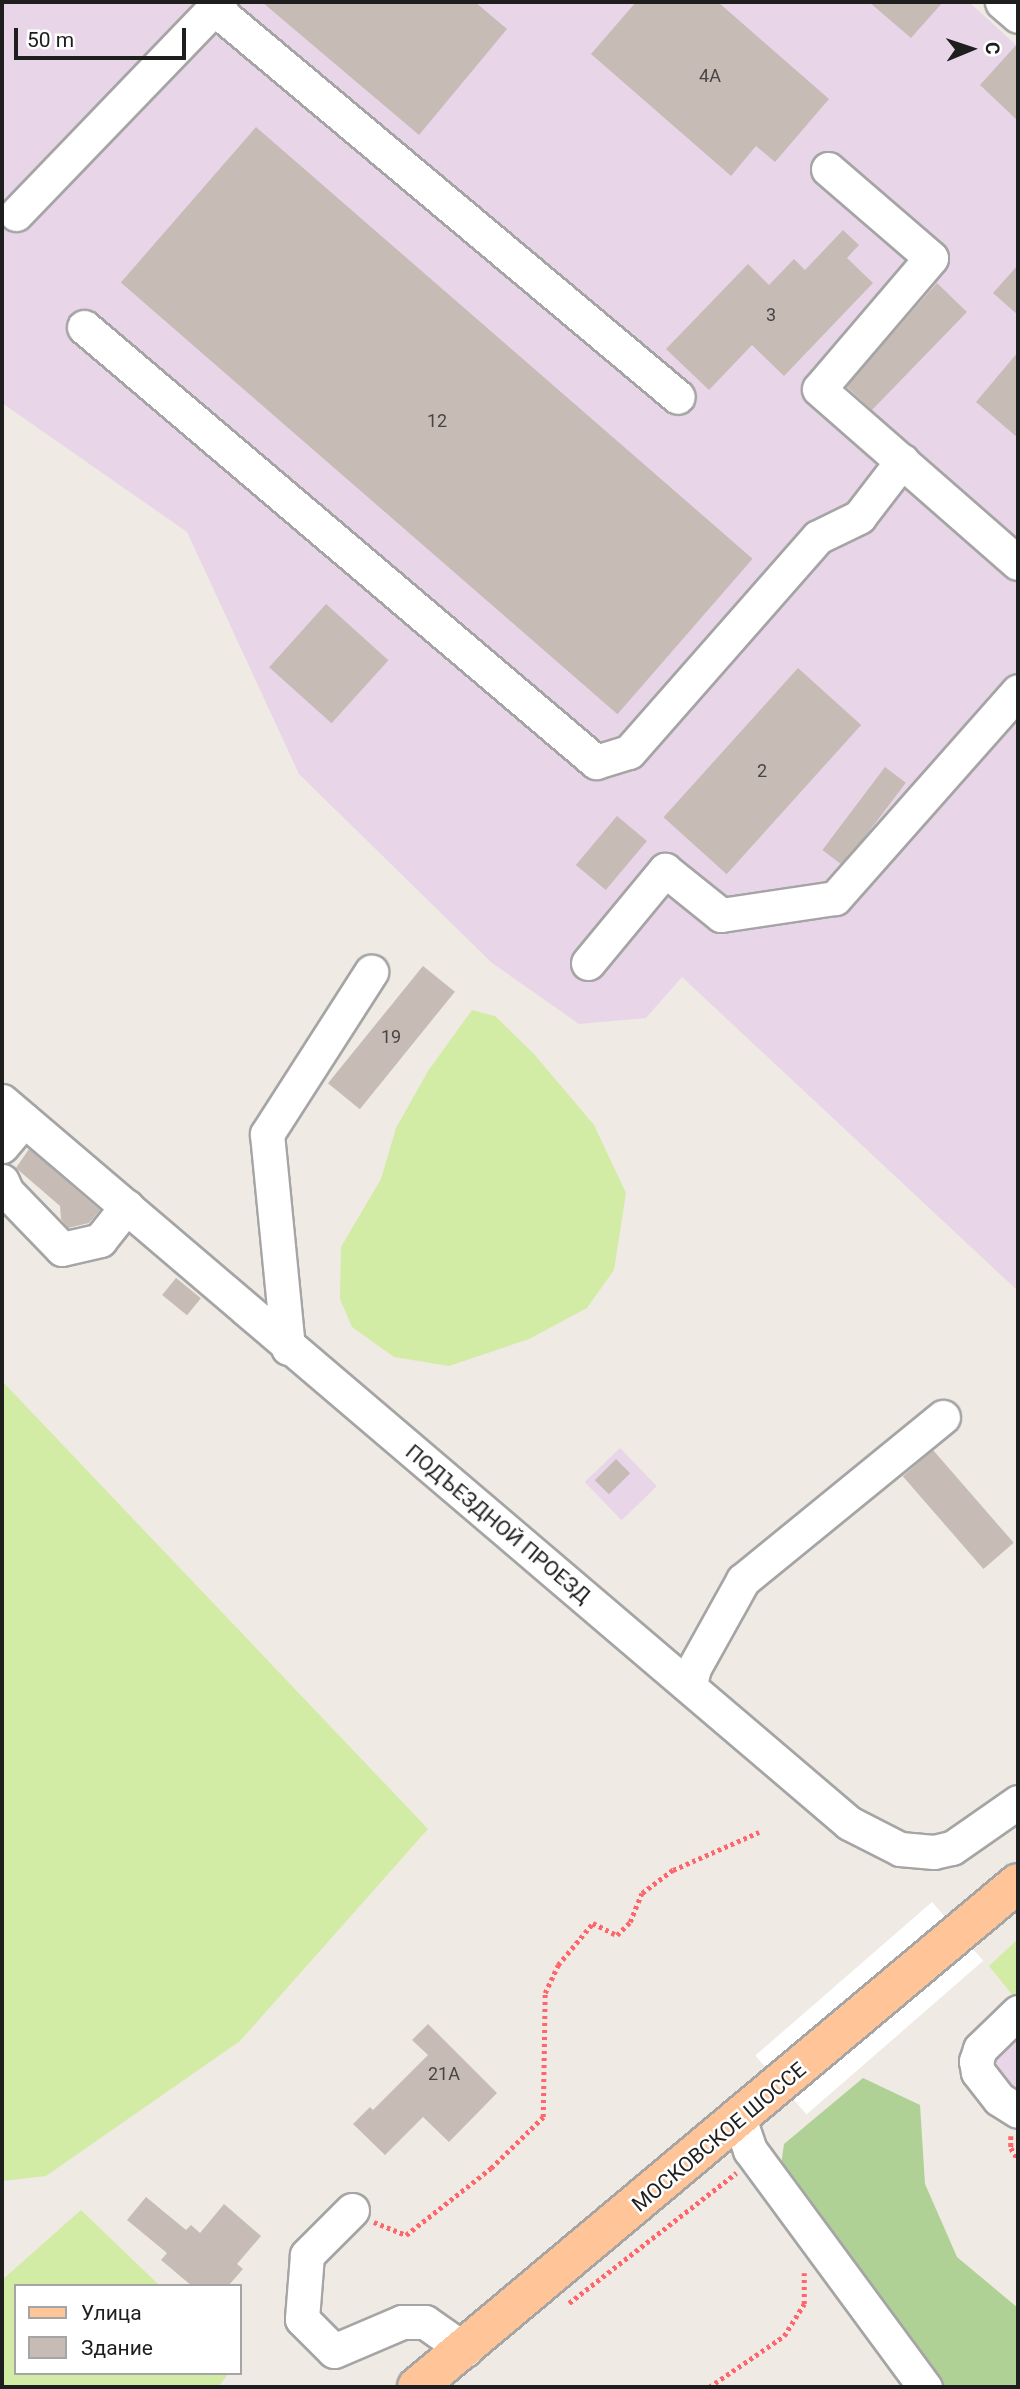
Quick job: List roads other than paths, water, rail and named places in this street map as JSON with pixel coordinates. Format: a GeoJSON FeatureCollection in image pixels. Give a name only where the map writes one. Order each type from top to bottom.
{"type":"FeatureCollection","features":[{"type":"Feature","properties":{"kind":"main road","name":"МОСКОВСКОЕ ШОССЕ"},"geometry":{"type":"LineString","coordinates":[[418,2387],[740,2121],[1018,1883]]}},
{"type":"Feature","properties":{"kind":"street"},"geometry":{"type":"LineString","coordinates":[[1002,2],[1018,16]]}},
{"type":"Feature","properties":{"kind":"street"},"geometry":{"type":"LineString","coordinates":[[16,214],[217,5],[678,397]]}},
{"type":"Feature","properties":{"kind":"street"},"geometry":{"type":"LineString","coordinates":[[828,169],[931,258],[819,389],[1018,563]]}},
{"type":"Feature","properties":{"kind":"street"},"geometry":{"type":"LineString","coordinates":[[83,327],[596,762],[629,752],[818,537],[859,517],[902,461]]}},
{"type":"Feature","properties":{"kind":"street"},"geometry":{"type":"LineString","coordinates":[[588,963],[665,870],[721,915],[835,898],[1018,691]]}},
{"type":"Feature","properties":{"kind":"street"},"geometry":{"type":"LineString","coordinates":[[288,1348],[267,1133],[371,972]]}},
{"type":"Feature","properties":{"kind":"street"},"geometry":{"type":"LineString","coordinates":[[2,1146],[13,1111]]}},
{"type":"Feature","properties":{"kind":"street","name":"ПОДЪЕЗДНОЙ ПРОЕЗД"},"geometry":{"type":"LineString","coordinates":[[13,1111],[127,1206],[288,1348],[690,1684],[849,1823],[900,1849],[933,1852],[952,1848],[1018,1802]]}},
{"type":"Feature","properties":{"kind":"street"},"geometry":{"type":"LineString","coordinates":[[2,1181],[7,1192],[62,1249],[100,1240],[127,1206]]}},
{"type":"Feature","properties":{"kind":"street"},"geometry":{"type":"LineString","coordinates":[[690,1684],[694,1668],[743,1580],[943,1417]]}},
{"type":"Feature","properties":{"kind":"street"},"geometry":{"type":"LineString","coordinates":[[1018,2012],[979,2049],[976,2062],[978,2072],[999,2099],[1018,2110]]}},
{"type":"Feature","properties":{"kind":"street"},"geometry":{"type":"LineString","coordinates":[[740,2121],[750,2150],[925,2387]]}},
{"type":"Feature","properties":{"kind":"street"},"geometry":{"type":"LineString","coordinates":[[352,2210],[307,2255],[301,2283],[302,2319],[334,2351],[402,2322],[425,2322],[465,2350]]}}]}
